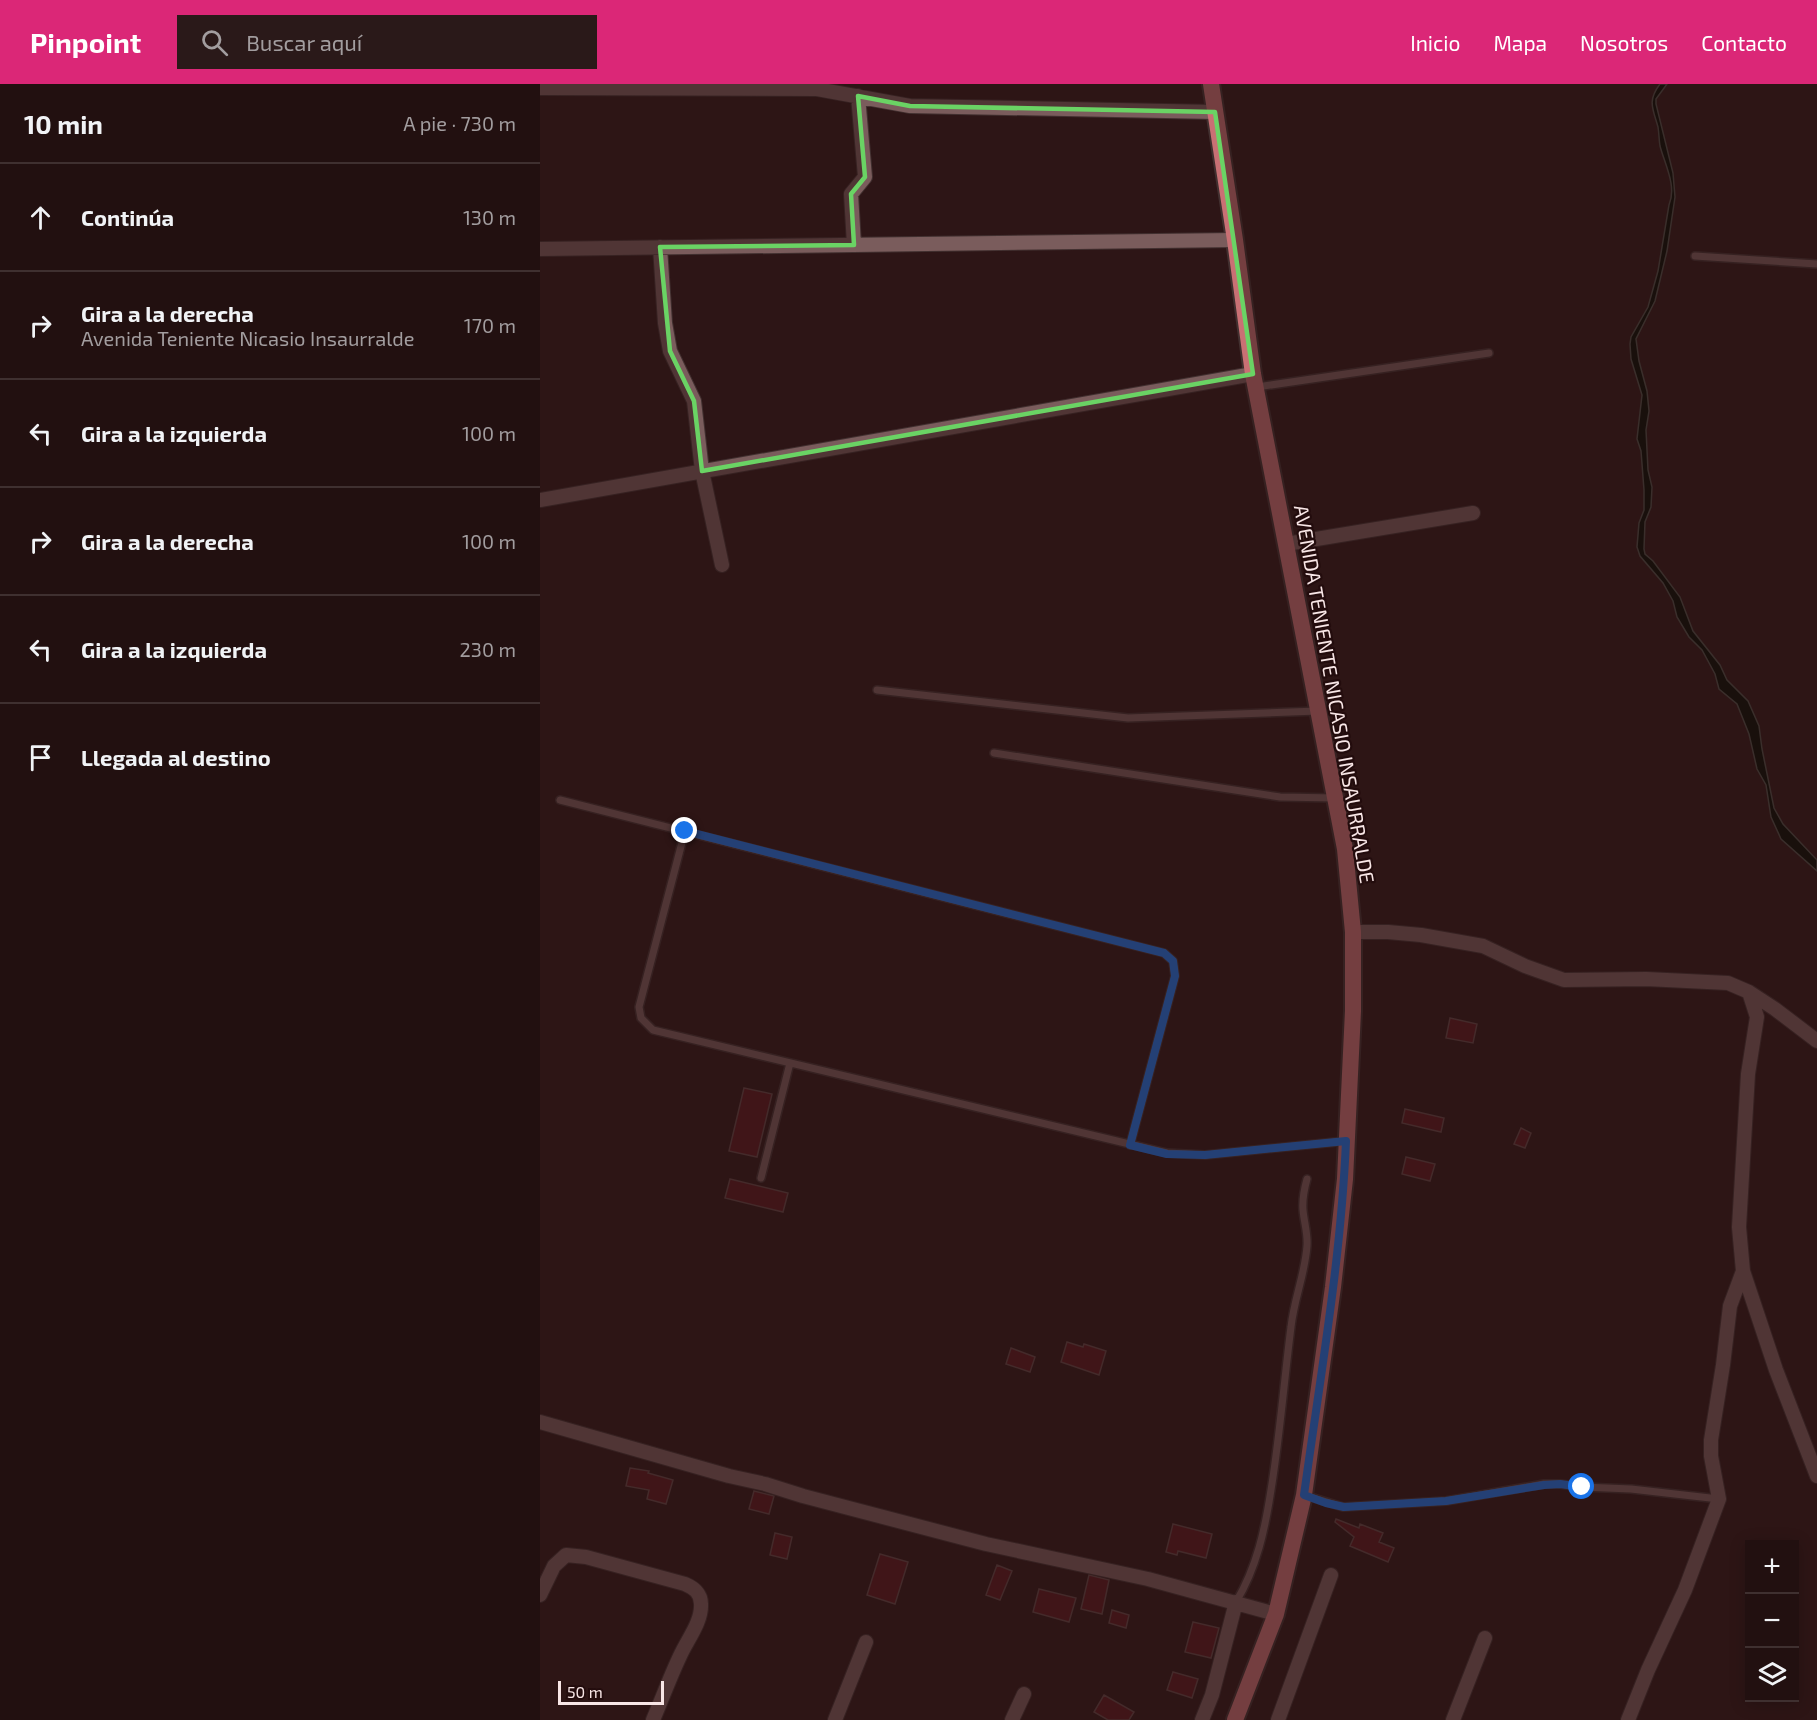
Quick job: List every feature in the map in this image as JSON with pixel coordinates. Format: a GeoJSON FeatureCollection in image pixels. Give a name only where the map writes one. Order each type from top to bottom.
{"type":"FeatureCollection","features":[{"type":"Feature","properties":{"kind":"main road","name":"AVENIDA TENIENTE NICASIO INSAURRALDE"},"geometry":{"type":"LineString","coordinates":[[1211,84],[1254,380],[1345,849],[1353,932],[1353,1011],[1345,1179],[1333,1287],[1304,1495],[1276,1614],[1235,1720]]}},
{"type":"Feature","properties":{"kind":"street"},"geometry":{"type":"LineString","coordinates":[[540,88],[636,86],[817,89],[910,106],[1215,112]]}},
{"type":"Feature","properties":{"kind":"street"},"geometry":{"type":"LineString","coordinates":[[854,245],[851,194],[865,177],[858,96]]}},
{"type":"Feature","properties":{"kind":"street"},"geometry":{"type":"LineString","coordinates":[[540,249],[1235,240]]}},
{"type":"Feature","properties":{"kind":"street"},"geometry":{"type":"LineString","coordinates":[[660,247],[664,324],[670,351],[694,401],[702,471],[722,565]]}},
{"type":"Feature","properties":{"kind":"street"},"geometry":{"type":"LineString","coordinates":[[540,500],[1254,380]]}},
{"type":"Feature","properties":{"kind":"street"},"geometry":{"type":"LineString","coordinates":[[1286,544],[1473,513]]}},
{"type":"Feature","properties":{"kind":"street"},"geometry":{"type":"LineString","coordinates":[[1353,932],[1421,934],[1483,946],[1524,966],[1564,980],[1684,980],[1728,983],[1749,992],[1817,1041]]}},
{"type":"Feature","properties":{"kind":"street"},"geometry":{"type":"LineString","coordinates":[[1749,992],[1757,1017],[1748,1074],[1739,1227],[1743,1270],[1776,1370],[1817,1476]]}},
{"type":"Feature","properties":{"kind":"street"},"geometry":{"type":"LineString","coordinates":[[1628,1720],[1685,1590],[1719,1498],[1711,1456],[1711,1440],[1730,1306],[1743,1270]]}},
{"type":"Feature","properties":{"kind":"street"},"geometry":{"type":"LineString","coordinates":[[540,1422],[729,1476],[986,1544],[1148,1579],[1276,1614]]}},
{"type":"Feature","properties":{"kind":"street"},"geometry":{"type":"LineString","coordinates":[[540,1595],[554,1566],[566,1556],[586,1557],[685,1584],[695,1589],[701,1605],[698,1619],[653,1720]]}},
{"type":"Feature","properties":{"kind":"street"},"geometry":{"type":"LineString","coordinates":[[1278,1720],[1330,1575]]}},
{"type":"Feature","properties":{"kind":"street"},"geometry":{"type":"LineString","coordinates":[[1202,1720],[1212,1695],[1236,1602]]}},
{"type":"Feature","properties":{"kind":"street"},"geometry":{"type":"LineString","coordinates":[[1453,1720],[1485,1638]]}},
{"type":"Feature","properties":{"kind":"street"},"geometry":{"type":"LineString","coordinates":[[835,1720],[866,1642]]}},
{"type":"Feature","properties":{"kind":"street"},"geometry":{"type":"LineString","coordinates":[[1012,1720],[1024,1694]]}},
{"type":"Feature","properties":{"kind":"lane"},"geometry":{"type":"LineString","coordinates":[[1695,256],[1817,264]]}},
{"type":"Feature","properties":{"kind":"lane"},"geometry":{"type":"LineString","coordinates":[[1254,380],[1489,353]]}},
{"type":"Feature","properties":{"kind":"lane"},"geometry":{"type":"LineString","coordinates":[[877,690],[1128,718],[1318,711]]}},
{"type":"Feature","properties":{"kind":"lane"},"geometry":{"type":"LineString","coordinates":[[994,753],[1280,797],[1335,798]]}},
{"type":"Feature","properties":{"kind":"lane"},"geometry":{"type":"LineString","coordinates":[[560,800],[1164,953],[1173,961],[1175,976],[1130,1145]]}},
{"type":"Feature","properties":{"kind":"lane"},"geometry":{"type":"LineString","coordinates":[[685,831],[639,1007],[641,1018],[653,1030],[1167,1154],[1205,1155],[1346,1141]]}},
{"type":"Feature","properties":{"kind":"lane"},"geometry":{"type":"LineString","coordinates":[[761,1178],[790,1063]]}},
{"type":"Feature","properties":{"kind":"lane"},"geometry":{"type":"LineString","coordinates":[[1236,1602],[1246,1586],[1257,1559],[1269,1505],[1278,1450],[1291,1322],[1307,1245],[1302,1194],[1307,1179]]}},
{"type":"Feature","properties":{"kind":"lane"},"geometry":{"type":"LineString","coordinates":[[1304,1495],[1344,1507],[1446,1501],[1560,1484],[1719,1498]]}},
{"type":"Feature","properties":{"kind":"highlighted area"},"geometry":{"type":"Polygon","coordinates":[[[858,96],[910,106],[1215,112],[1253,374],[702,471],[694,401],[670,351],[660,247],[854,245],[851,194],[865,177],[858,96]]]}},
{"type":"Feature","properties":{"kind":"shaded area"},"geometry":{"type":"Polygon","coordinates":[[[1660,84],[1667,84],[1656,99],[1656,104],[1673,173],[1675,197],[1667,251],[1655,301],[1636,339],[1647,391],[1648,470],[1652,487],[1651,507],[1645,522],[1644,549],[1645,554],[1680,597],[1693,631],[1720,665],[1727,680],[1748,701],[1759,726],[1774,808],[1783,824],[1817,860],[1817,871],[1781,839],[1771,817],[1766,785],[1757,769],[1749,734],[1737,704],[1719,689],[1715,674],[1702,650],[1689,637],[1677,617],[1673,601],[1663,583],[1640,556],[1637,547],[1639,523],[1644,510],[1641,451],[1637,439],[1642,395],[1631,359],[1630,344],[1631,337],[1648,307],[1658,271],[1672,190],[1652,105],[1660,84]]]}},
{"type":"Feature","properties":{"kind":"building"},"geometry":{"type":"Polygon","coordinates":[[[1450,1018],[1477,1024],[1473,1043],[1446,1038],[1450,1018]]]}},
{"type":"Feature","properties":{"kind":"building"},"geometry":{"type":"Polygon","coordinates":[[[744,1088],[772,1094],[757,1157],[729,1151],[744,1088]]]}},
{"type":"Feature","properties":{"kind":"building"},"geometry":{"type":"Polygon","coordinates":[[[1405,1109],[1444,1118],[1441,1132],[1402,1123],[1405,1109]]]}},
{"type":"Feature","properties":{"kind":"building"},"geometry":{"type":"Polygon","coordinates":[[[1521,1128],[1531,1133],[1525,1148],[1514,1144],[1521,1128]]]}},
{"type":"Feature","properties":{"kind":"building"},"geometry":{"type":"Polygon","coordinates":[[[1406,1157],[1435,1164],[1430,1181],[1402,1174],[1406,1157]]]}},
{"type":"Feature","properties":{"kind":"building"},"geometry":{"type":"Polygon","coordinates":[[[730,1179],[788,1193],[783,1212],[725,1198],[730,1179]]]}},
{"type":"Feature","properties":{"kind":"building"},"geometry":{"type":"Polygon","coordinates":[[[1067,1342],[1083,1347],[1084,1344],[1106,1351],[1099,1375],[1061,1362],[1067,1342]]]}},
{"type":"Feature","properties":{"kind":"building"},"geometry":{"type":"Polygon","coordinates":[[[1011,1348],[1035,1357],[1030,1372],[1006,1364],[1011,1348]]]}},
{"type":"Feature","properties":{"kind":"building"},"geometry":{"type":"Polygon","coordinates":[[[630,1468],[649,1471],[648,1473],[673,1480],[666,1504],[647,1499],[649,1490],[626,1486],[630,1468]]]}},
{"type":"Feature","properties":{"kind":"building"},"geometry":{"type":"Polygon","coordinates":[[[754,1491],[774,1496],[769,1514],[749,1509],[754,1491]]]}},
{"type":"Feature","properties":{"kind":"building"},"geometry":{"type":"Polygon","coordinates":[[[1336,1519],[1359,1528],[1360,1524],[1383,1533],[1379,1542],[1394,1548],[1388,1562],[1350,1546],[1354,1537],[1335,1522],[1336,1519]]]}},
{"type":"Feature","properties":{"kind":"building"},"geometry":{"type":"Polygon","coordinates":[[[1173,1524],[1212,1534],[1206,1558],[1178,1551],[1177,1555],[1166,1552],[1173,1524]]]}},
{"type":"Feature","properties":{"kind":"building"},"geometry":{"type":"Polygon","coordinates":[[[775,1533],[792,1537],[787,1559],[770,1555],[775,1533]]]}},
{"type":"Feature","properties":{"kind":"building"},"geometry":{"type":"Polygon","coordinates":[[[880,1554],[908,1562],[895,1604],[867,1595],[880,1554]]]}},
{"type":"Feature","properties":{"kind":"building"},"geometry":{"type":"Polygon","coordinates":[[[997,1565],[1012,1571],[1000,1600],[986,1595],[997,1565]]]}},
{"type":"Feature","properties":{"kind":"building"},"geometry":{"type":"Polygon","coordinates":[[[1089,1575],[1109,1580],[1102,1614],[1081,1609],[1089,1575]]]}},
{"type":"Feature","properties":{"kind":"building"},"geometry":{"type":"Polygon","coordinates":[[[1039,1589],[1076,1598],[1069,1622],[1033,1612],[1039,1589]]]}},
{"type":"Feature","properties":{"kind":"building"},"geometry":{"type":"Polygon","coordinates":[[[1112,1610],[1129,1615],[1126,1628],[1109,1623],[1112,1610]]]}},
{"type":"Feature","properties":{"kind":"building"},"geometry":{"type":"Polygon","coordinates":[[[1193,1622],[1219,1628],[1211,1658],[1185,1652],[1193,1622]]]}},
{"type":"Feature","properties":{"kind":"building"},"geometry":{"type":"Polygon","coordinates":[[[1173,1672],[1198,1679],[1192,1698],[1167,1690],[1173,1672]]]}},
{"type":"Feature","properties":{"kind":"building"},"geometry":{"type":"Polygon","coordinates":[[[1104,1695],[1134,1712],[1129,1720],[1108,1720],[1094,1712],[1104,1695]]]}},
{"type":"Feature","properties":{"kind":"route"},"geometry":{"type":"LineString","coordinates":[[685,831],[1164,953],[1173,961],[1175,976],[1130,1145],[1167,1154],[1205,1155],[1346,1141],[1345,1179],[1333,1287],[1304,1495],[1344,1507],[1446,1501],[1544,1485],[1560,1484],[1582,1487]]}}]}
